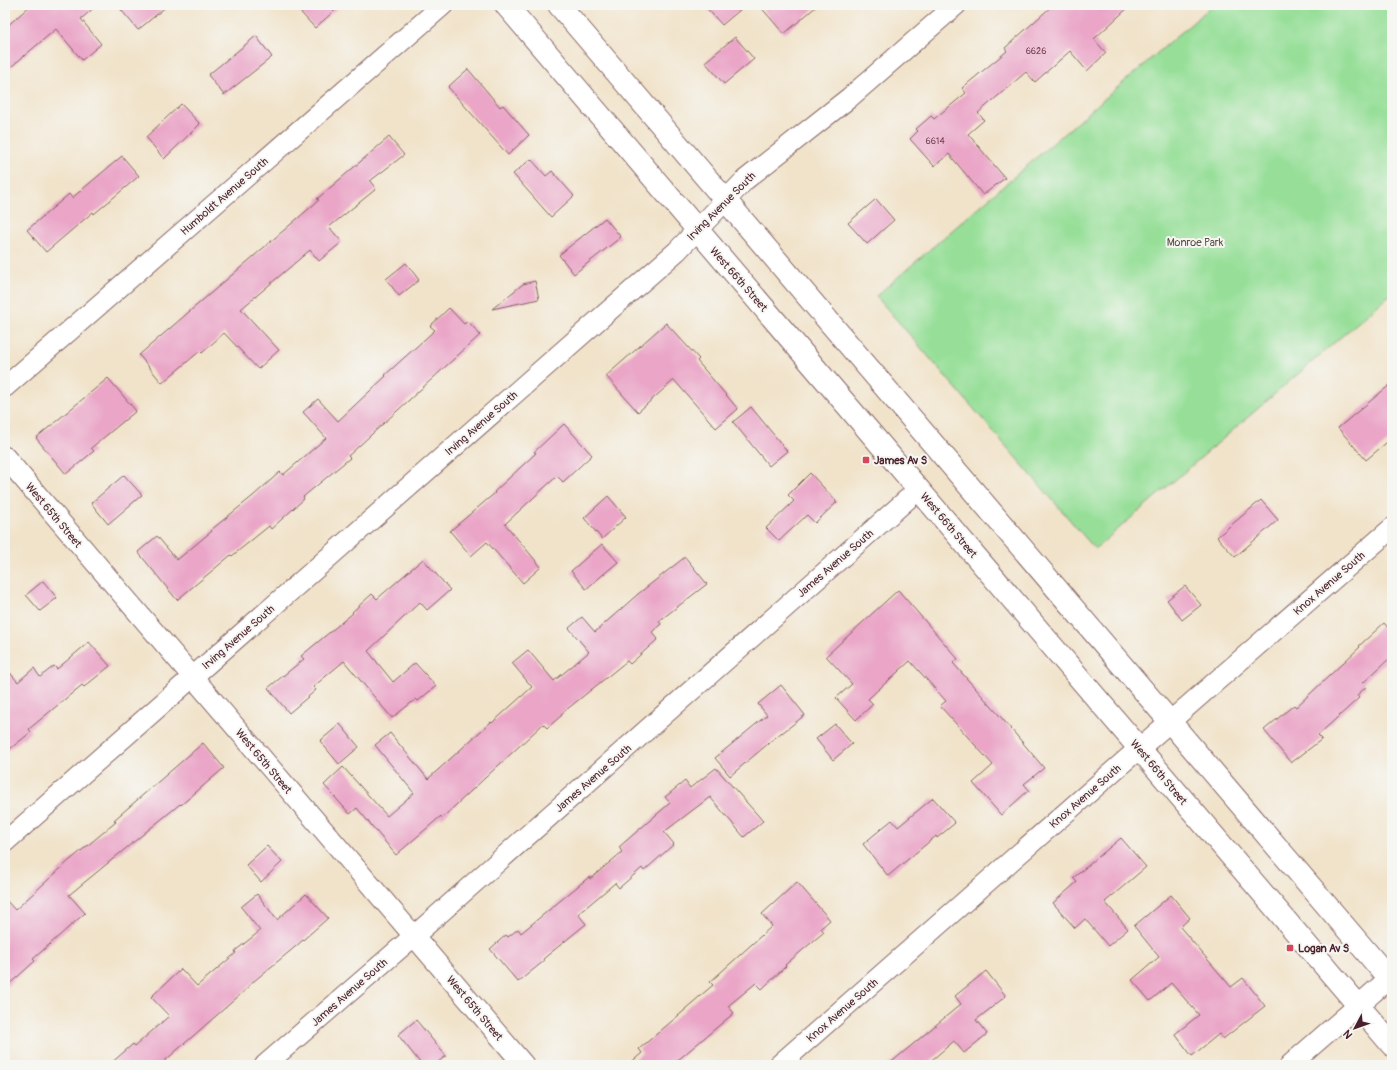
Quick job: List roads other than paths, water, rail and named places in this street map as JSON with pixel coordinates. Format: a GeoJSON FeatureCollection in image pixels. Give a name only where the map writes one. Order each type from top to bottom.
{"type":"FeatureCollection","features":[{"type":"Feature","properties":{"kind":"main road","name":"West 66th Street"},"geometry":{"type":"LineString","coordinates":[[506,5],[1392,1045]]}},
{"type":"Feature","properties":{"kind":"main road"},"geometry":{"type":"LineString","coordinates":[[559,5],[1391,979]]}},
{"type":"Feature","properties":{"kind":"street","name":"Humboldt Avenue South"},"geometry":{"type":"LineString","coordinates":[[5,387],[443,5]]}},
{"type":"Feature","properties":{"kind":"street","name":"Irving Avenue South"},"geometry":{"type":"LineString","coordinates":[[5,842],[677,251],[745,180],[849,98],[956,5]]}},
{"type":"Feature","properties":{"kind":"street","name":"West 65th Street"},"geometry":{"type":"LineString","coordinates":[[5,457],[524,1065]]}},
{"type":"Feature","properties":{"kind":"street","name":"James Avenue South"},"geometry":{"type":"LineString","coordinates":[[265,1065],[414,936],[919,489]]}},
{"type":"Feature","properties":{"kind":"street","name":"Knox Avenue South"},"geometry":{"type":"LineString","coordinates":[[779,1065],[1139,748],[1392,528]]}},
{"type":"Feature","properties":{"kind":"street"},"geometry":{"type":"LineString","coordinates":[[1290,1065],[1391,979]]}},
{"type":"Feature","properties":{"kind":"place","name":"James Av S"},"geometry":{"type":"Point","coordinates":[866,460]}},
{"type":"Feature","properties":{"kind":"place","name":"Logan Av S"},"geometry":{"type":"Point","coordinates":[1290,948]}},
{"type":"Feature","properties":{"kind":"park label","name":"Monroe Park"},"geometry":{"type":"Point","coordinates":[1195,242]}}]}
